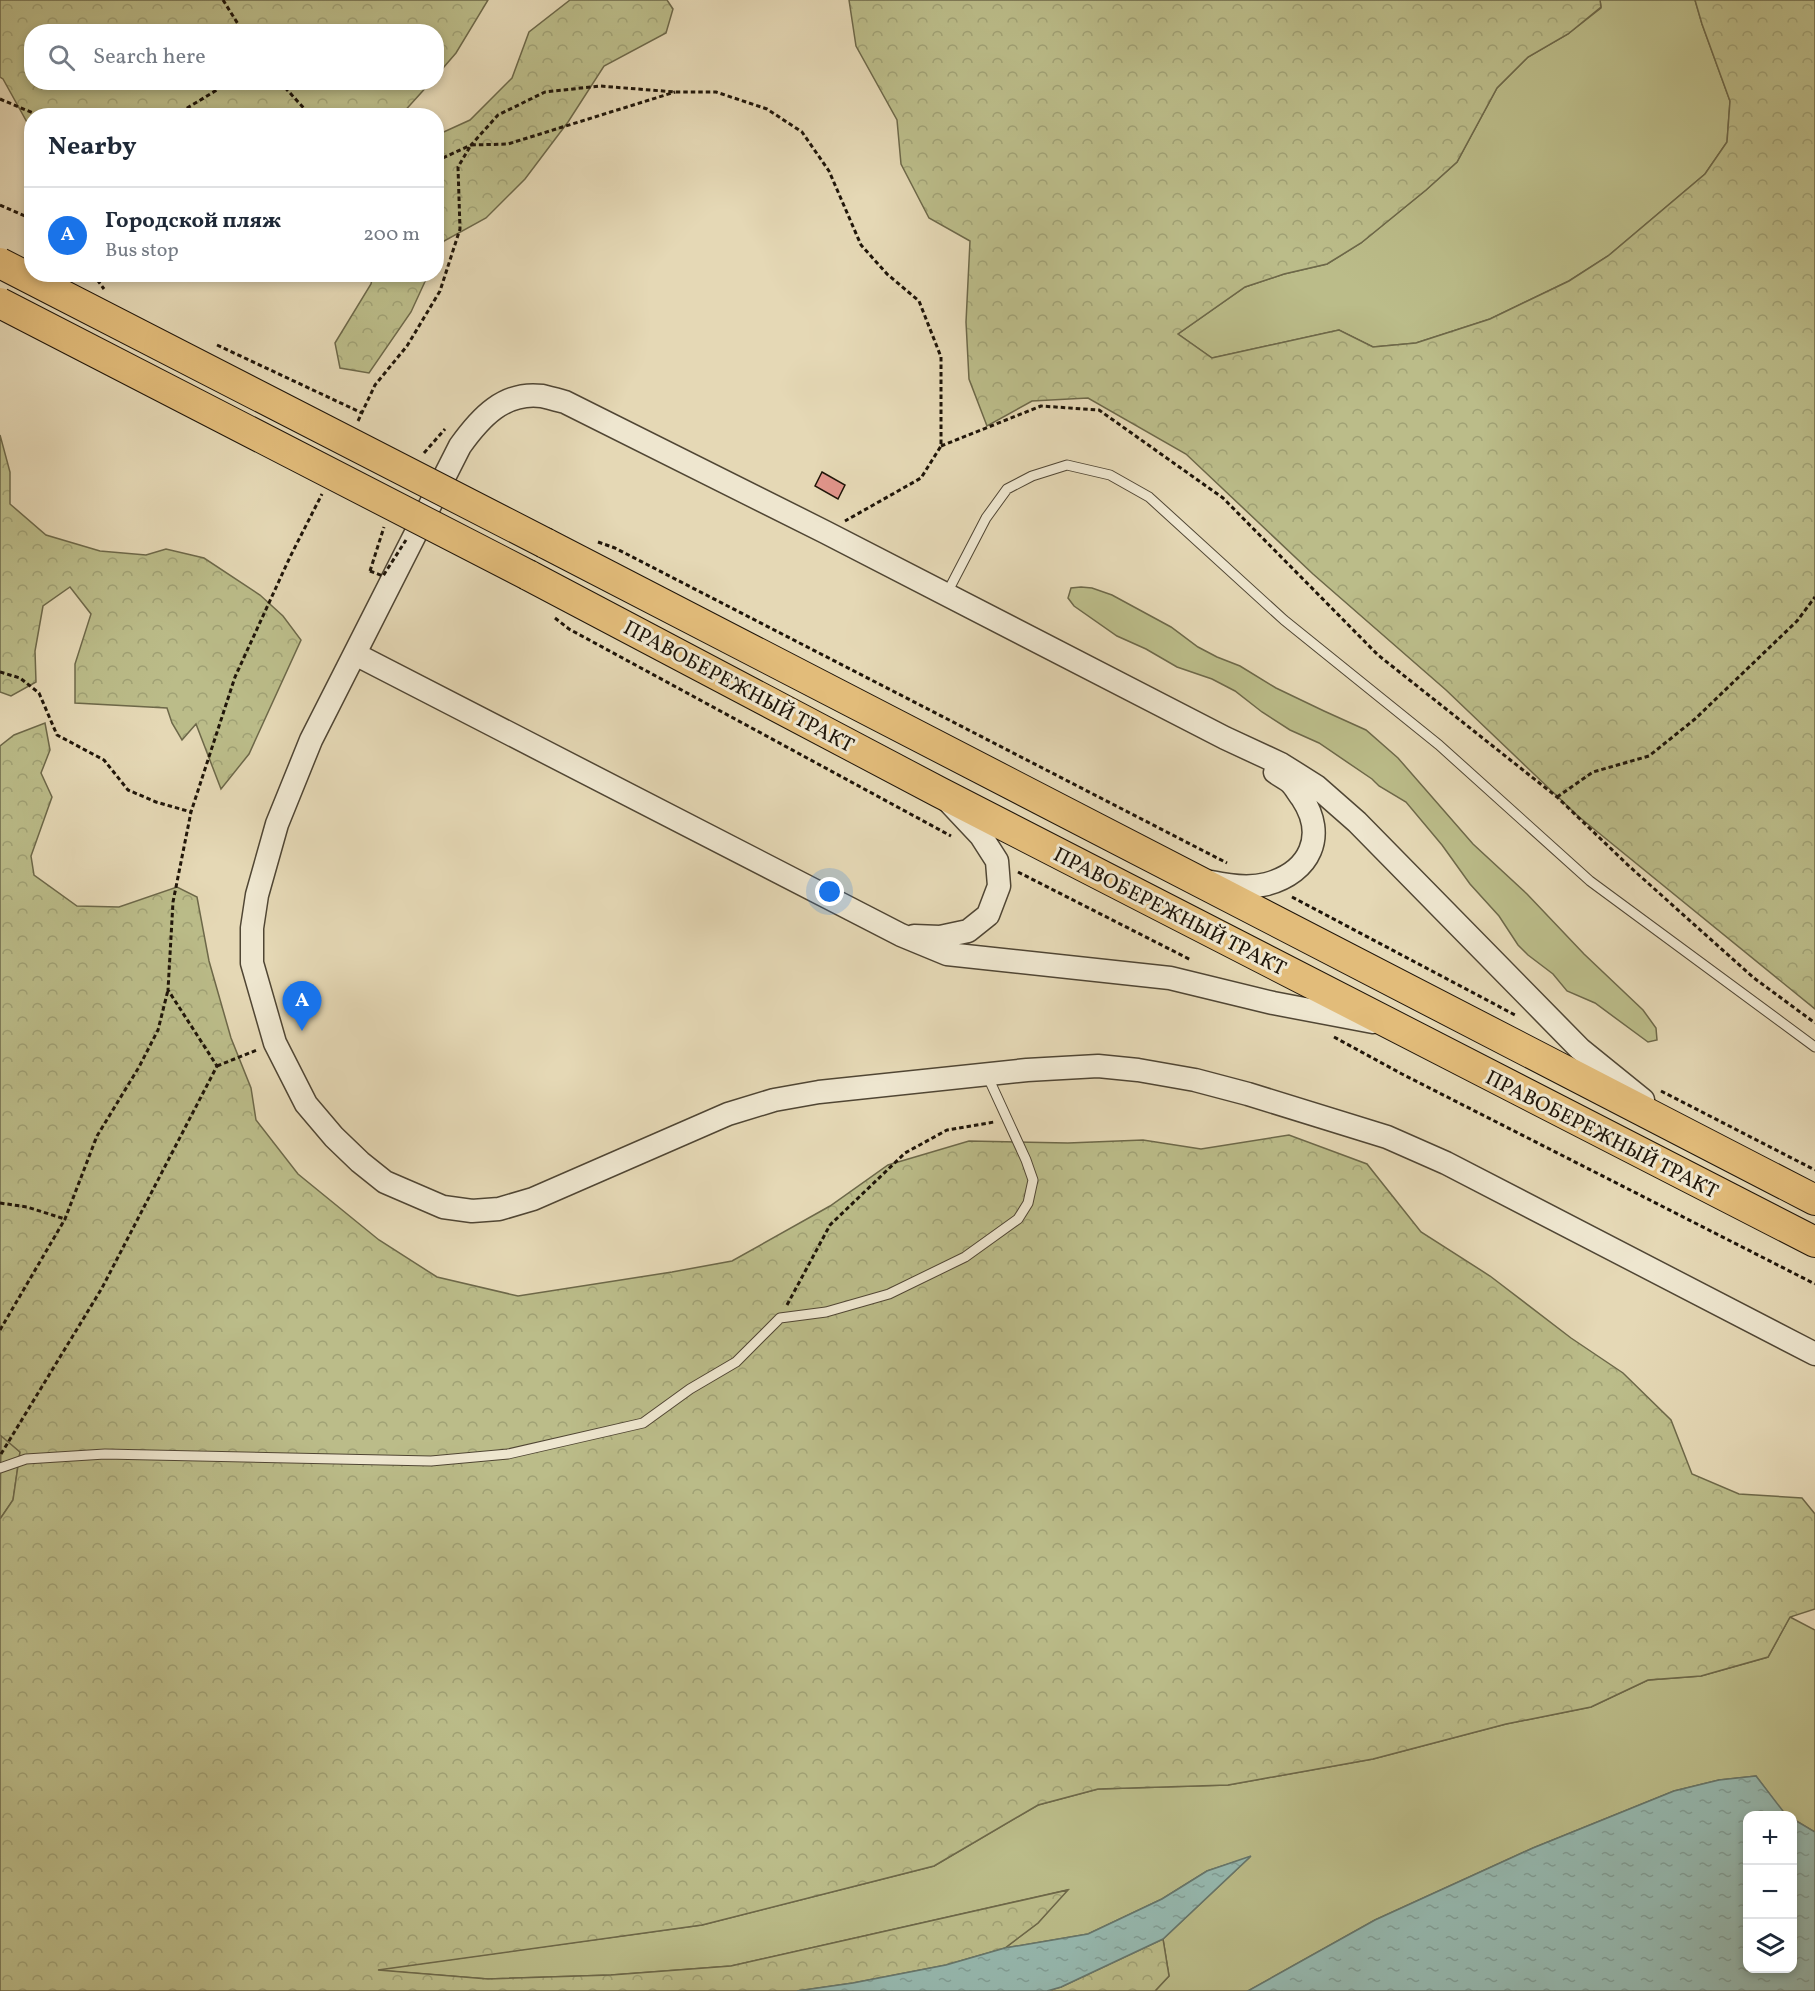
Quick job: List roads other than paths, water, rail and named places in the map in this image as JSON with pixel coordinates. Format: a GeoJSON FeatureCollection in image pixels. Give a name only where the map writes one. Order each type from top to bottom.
{"type":"FeatureCollection","features":[{"type":"Feature","properties":{"kind":"highway","name":"ПРАВОБЕРЕЖНЫЙ ТРАКТ"},"geometry":{"type":"LineString","coordinates":[[0,263],[24,275]]}},
{"type":"Feature","properties":{"kind":"highway","name":"ПРАВОБЕРЕЖНЫЙ ТРАКТ"},"geometry":{"type":"LineString","coordinates":[[37,282],[1815,1200]]}},
{"type":"Feature","properties":{"kind":"highway","name":"ПРАВОБЕРЕЖНЫЙ ТРАКТ"},"geometry":{"type":"LineString","coordinates":[[0,303],[528,575],[939,792],[1815,1242]]}},
{"type":"Feature","properties":{"kind":"street"},"geometry":{"type":"LineString","coordinates":[[1700,1141],[1622,1084],[1580,1049],[1357,822],[1316,786],[1281,764],[1225,738],[825,532],[565,402],[540,396],[516,398],[494,407],[475,425],[460,446],[311,740],[278,824],[257,895],[252,928],[252,963],[275,1043],[306,1104],[340,1143],[385,1182],[443,1207],[472,1211],[499,1209],[533,1199],[728,1114],[774,1100],[819,1092],[987,1075],[1098,1066],[1138,1070],[1195,1080],[1248,1094],[1387,1137],[1446,1163],[1815,1354]]}},
{"type":"Feature","properties":{"kind":"street"},"geometry":{"type":"LineString","coordinates":[[354,654],[901,935],[947,954],[1170,978],[1273,1003],[1393,1026]]}},
{"type":"Feature","properties":{"kind":"street"},"geometry":{"type":"LineString","coordinates":[[1191,878],[1233,887],[1267,884],[1294,872],[1309,855],[1315,833],[1311,812],[1292,783],[1225,738]]}},
{"type":"Feature","properties":{"kind":"street"},"geometry":{"type":"LineString","coordinates":[[901,935],[940,937],[968,931],[988,915],[999,886],[997,861],[981,836],[939,792]]}},
{"type":"Feature","properties":{"kind":"lane"},"geometry":{"type":"LineString","coordinates":[[946,595],[986,518],[1007,489],[1032,476],[1067,465],[1110,475],[1149,497],[1284,620],[1439,745],[1590,881],[1815,1047]]}},
{"type":"Feature","properties":{"kind":"lane"},"geometry":{"type":"LineString","coordinates":[[0,1468],[26,1459],[105,1454],[431,1461],[508,1454],[643,1423],[690,1389],[736,1362],[780,1318],[825,1312],[889,1294],[965,1257],[1018,1219],[1028,1203],[1033,1180],[987,1075]]}},
{"type":"Feature","properties":{"kind":"water"},"geometry":{"type":"Polygon","coordinates":[[[1756,1776],[1783,1811],[1743,1811],[1743,1973],[1797,1973],[1797,1821],[1815,1832],[1815,1991],[1248,1991],[1375,1920],[1533,1848],[1674,1791],[1719,1780],[1756,1776]]]}},
{"type":"Feature","properties":{"kind":"water"},"geometry":{"type":"Polygon","coordinates":[[[1251,1856],[1163,1939],[1061,1987],[1047,1991],[797,1991],[946,1965],[1005,1948],[1088,1934],[1162,1899],[1207,1871],[1251,1856]]]}},
{"type":"Feature","properties":{"kind":"place","name":"Городской пляж"},"geometry":{"type":"Point","coordinates":[302,1031]}}]}
